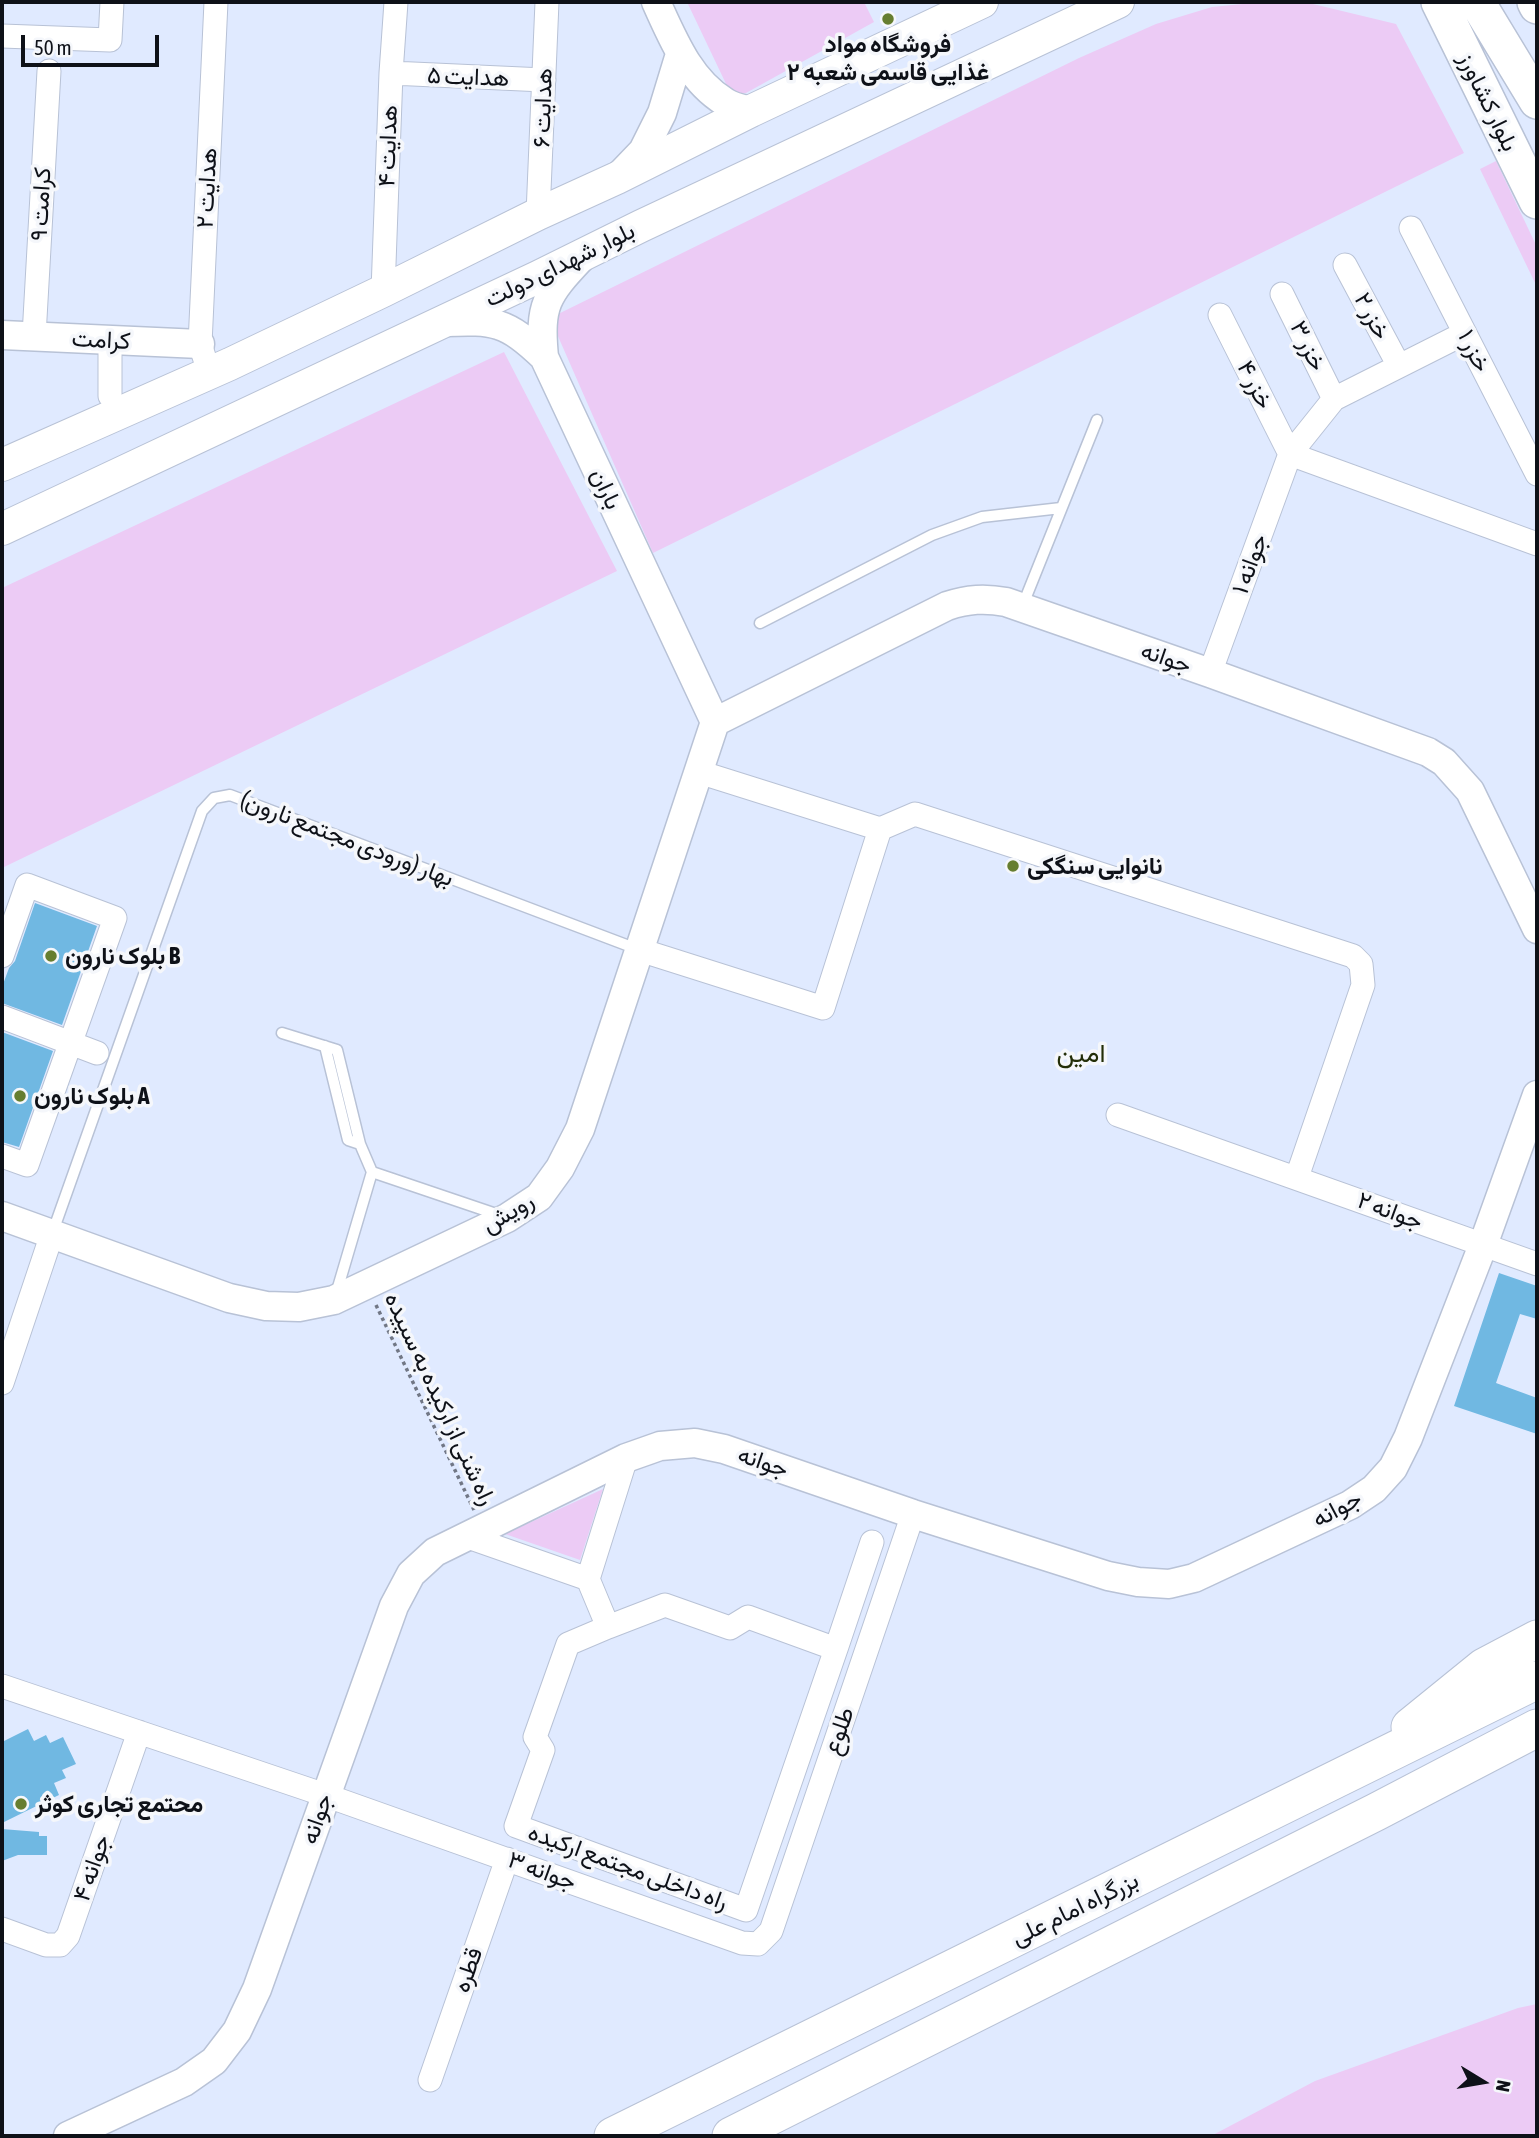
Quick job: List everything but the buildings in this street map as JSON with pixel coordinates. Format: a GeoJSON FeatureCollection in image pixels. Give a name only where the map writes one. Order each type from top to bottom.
{"type":"FeatureCollection","features":[{"type":"Feature","properties":{"kind":"highway"},"geometry":{"type":"LineString","coordinates":[[1358,1770],[1484,1667],[1537,1639]]}},
{"type":"Feature","properties":{"kind":"highway","name":"بزرگراه امام علی"},"geometry":{"type":"LineString","coordinates":[[613,2136],[1537,1680]]}},
{"type":"Feature","properties":{"kind":"highway","name":"بزرگراه امام علی"},"geometry":{"type":"LineString","coordinates":[[731,2136],[1376,1812],[1537,1728]]}},
{"type":"Feature","properties":{"kind":"highway"},"geometry":{"type":"LineString","coordinates":[[1376,1812],[1537,1756]]}},
{"type":"Feature","properties":{"kind":"main road"},"geometry":{"type":"LineString","coordinates":[[2,465],[204,358],[383,291],[950,13],[982,2]]}},
{"type":"Feature","properties":{"kind":"main road","name":"بلوار شهدای دولت"},"geometry":{"type":"LineString","coordinates":[[2,529],[1118,2]]}},
{"type":"Feature","properties":{"kind":"main road","name":"بلوار کشاورز"},"geometry":{"type":"LineString","coordinates":[[1477,2],[1537,101]]}},
{"type":"Feature","properties":{"kind":"main road","name":"بلوار کشاورز"},"geometry":{"type":"LineString","coordinates":[[1435,5],[1537,201]]}},
{"type":"Feature","properties":{"kind":"street"},"geometry":{"type":"LineString","coordinates":[[2,36],[110,40],[112,2]]}},
{"type":"Feature","properties":{"kind":"street","name":"هدایت ۲"},"geometry":{"type":"LineString","coordinates":[[204,358],[216,2]]}},
{"type":"Feature","properties":{"kind":"street","name":"هدایت ۴"},"geometry":{"type":"LineString","coordinates":[[383,291],[396,2]]}},
{"type":"Feature","properties":{"kind":"street","name":"هدایت ۶"},"geometry":{"type":"LineString","coordinates":[[538,214],[547,2]]}},
{"type":"Feature","properties":{"kind":"street"},"geometry":{"type":"LineString","coordinates":[[656,2],[680,54],[711,92],[727,104],[751,111]]}},
{"type":"Feature","properties":{"kind":"street"},"geometry":{"type":"LineString","coordinates":[[617,178],[643,151],[673,82],[680,54]]}},
{"type":"Feature","properties":{"kind":"street","name":"کرامت ۹"},"geometry":{"type":"LineString","coordinates":[[34,336],[49,71]]}},
{"type":"Feature","properties":{"kind":"street","name":"هدایت ۵"},"geometry":{"type":"LineString","coordinates":[[391,73],[544,80]]}},
{"type":"Feature","properties":{"kind":"street","name":"خزر ۱"},"geometry":{"type":"LineString","coordinates":[[1411,228],[1537,474]]}},
{"type":"Feature","properties":{"kind":"street"},"geometry":{"type":"LineString","coordinates":[[544,357],[541,327],[545,306],[557,284],[583,256]]}},
{"type":"Feature","properties":{"kind":"street","name":"خزر ۲"},"geometry":{"type":"LineString","coordinates":[[1346,265],[1399,366]]}},
{"type":"Feature","properties":{"kind":"street","name":"خزر ۳"},"geometry":{"type":"LineString","coordinates":[[1282,294],[1334,399]]}},
{"type":"Feature","properties":{"kind":"street","name":"خزر ۴"},"geometry":{"type":"LineString","coordinates":[[1220,315],[1290,454]]}},
{"type":"Feature","properties":{"kind":"street","name":"باران"},"geometry":{"type":"LineString","coordinates":[[444,322],[480,320],[504,326],[521,335],[544,357],[715,722]]}},
{"type":"Feature","properties":{"kind":"street"},"geometry":{"type":"LineString","coordinates":[[1334,399],[1465,333]]}},
{"type":"Feature","properties":{"kind":"street","name":"کرامت"},"geometry":{"type":"LineString","coordinates":[[2,335],[110,340],[204,358]]}},
{"type":"Feature","properties":{"kind":"street"},"geometry":{"type":"LineString","coordinates":[[110,340],[110,396]]}},
{"type":"Feature","properties":{"kind":"street","name":"جوانه ۱"},"geometry":{"type":"LineString","coordinates":[[1210,673],[1290,454],[1334,399]]}},
{"type":"Feature","properties":{"kind":"street"},"geometry":{"type":"LineString","coordinates":[[1290,454],[1537,544]]}},
{"type":"Feature","properties":{"kind":"street","name":"جوانه"},"geometry":{"type":"LineString","coordinates":[[715,722],[947,607],[966,600],[988,599],[1022,607],[1428,752],[1444,762],[1470,791],[1537,929]]}},
{"type":"Feature","properties":{"kind":"street","name":"رویش"},"geometry":{"type":"LineString","coordinates":[[2,1216],[229,1298],[266,1306],[299,1307],[334,1300],[507,1218],[538,1196],[560,1168],[580,1129],[715,722]]}},
{"type":"Feature","properties":{"kind":"street"},"geometry":{"type":"LineString","coordinates":[[699,772],[880,829],[915,814],[1353,956],[1361,964],[1363,985],[1297,1177]]}},
{"type":"Feature","properties":{"kind":"street"},"geometry":{"type":"LineString","coordinates":[[640,950],[823,1008],[880,829]]}},
{"type":"Feature","properties":{"kind":"street"},"geometry":{"type":"LineString","coordinates":[[2,956],[27,885],[115,918],[27,1166],[2,1156]]}},
{"type":"Feature","properties":{"kind":"street"},"geometry":{"type":"LineString","coordinates":[[2,1017],[105,1056]]}},
{"type":"Feature","properties":{"kind":"street","name":"جوانه"},"geometry":{"type":"LineString","coordinates":[[68,2136],[184,2082],[214,2061],[237,2031],[257,1989],[394,1606],[411,1574],[435,1552],[626,1458],[660,1447],[695,1443],[724,1449],[913,1514],[1108,1576],[1139,1583],[1169,1584],[1194,1578],[1350,1505],[1374,1489],[1393,1468],[1408,1438],[1483,1245],[1537,1095]]}},
{"type":"Feature","properties":{"kind":"street","name":"جوانه ۲"},"geometry":{"type":"LineString","coordinates":[[1118,1115],[1537,1264]]}},
{"type":"Feature","properties":{"kind":"street"},"geometry":{"type":"LineString","coordinates":[[2,1383],[52,1234]]}},
{"type":"Feature","properties":{"kind":"street"},"geometry":{"type":"LineString","coordinates":[[608,1627],[592,1590],[626,1458]]}},
{"type":"Feature","properties":{"kind":"street","name":"طلوع"},"geometry":{"type":"LineString","coordinates":[[758,1944],[771,1931],[913,1514]]}},
{"type":"Feature","properties":{"kind":"street"},"geometry":{"type":"LineString","coordinates":[[473,1532],[592,1590]]}},
{"type":"Feature","properties":{"kind":"street","name":"راه داخلی مجتمع ارکیده"},"geometry":{"type":"LineString","coordinates":[[836,1649],[748,1617],[730,1628],[664,1605],[568,1644],[535,1737],[543,1750],[516,1826],[746,1910],[836,1649],[872,1542]]}},
{"type":"Feature","properties":{"kind":"street"},"geometry":{"type":"LineString","coordinates":[[2,1686],[326,1794]]}},
{"type":"Feature","properties":{"kind":"street","name":"جوانه ۴"},"geometry":{"type":"LineString","coordinates":[[2,1929],[46,1945],[60,1945],[68,1936],[139,1732]]}},
{"type":"Feature","properties":{"kind":"street","name":"جوانه ۳"},"geometry":{"type":"LineString","coordinates":[[326,1794],[742,1943],[758,1944]]}},
{"type":"Feature","properties":{"kind":"street","name":"قطره"},"geometry":{"type":"LineString","coordinates":[[430,2080],[507,1859]]}},
{"type":"Feature","properties":{"kind":"lane"},"geometry":{"type":"LineString","coordinates":[[1022,607],[1097,420]]}},
{"type":"Feature","properties":{"kind":"lane"},"geometry":{"type":"LineString","coordinates":[[760,623],[932,535],[982,517],[1061,508]]}},
{"type":"Feature","properties":{"kind":"lane","name":"بهار (ورودی مجتمع نارون)"},"geometry":{"type":"LineString","coordinates":[[52,1234],[105,1056],[202,811],[214,798],[230,794],[640,950]]}},
{"type":"Feature","properties":{"kind":"lane"},"geometry":{"type":"LineString","coordinates":[[282,1033],[325,1046],[348,1140],[360,1144],[373,1172],[334,1300]]}},
{"type":"Feature","properties":{"kind":"lane"},"geometry":{"type":"LineString","coordinates":[[373,1172],[507,1218]]}},
{"type":"Feature","properties":{"kind":"path","name":"راه شنی از ارکیده به سپیده"},"geometry":{"type":"LineString","coordinates":[[366,1285],[473,1532]]}},
{"type":"Feature","properties":{"kind":"shaded area"},"geometry":{"type":"Polygon","coordinates":[[[687,2],[864,2],[874,22],[746,93],[737,93],[728,88],[687,2]]]}},
{"type":"Feature","properties":{"kind":"shaded area"},"geometry":{"type":"Polygon","coordinates":[[[1263,2],[1313,4],[1396,24],[1464,153],[653,553],[550,318],[1079,58],[1156,24],[1212,7],[1263,2]]]}},
{"type":"Feature","properties":{"kind":"shaded area"},"geometry":{"type":"Polygon","coordinates":[[[1496,161],[1537,247],[1537,287],[1480,169],[1496,161]]]}},
{"type":"Feature","properties":{"kind":"shaded area"},"geometry":{"type":"Polygon","coordinates":[[[504,352],[617,571],[2,868],[2,588],[504,352]]]}},
{"type":"Feature","properties":{"kind":"shaded area"},"geometry":{"type":"Polygon","coordinates":[[[603,1489],[580,1560],[505,1534],[603,1489]]]}},
{"type":"Feature","properties":{"kind":"shaded area"},"geometry":{"type":"Polygon","coordinates":[[[1537,2004],[1537,2136],[1211,2136],[1315,2081],[1518,2008],[1537,2004]]]}},
{"type":"Feature","properties":{"kind":"place","name":"فروشگاه مواد غذایی قاسمی شعبه ۲"},"geometry":{"type":"Point","coordinates":[888,19]}},
{"type":"Feature","properties":{"kind":"place","name":"نانوایی سنگکی"},"geometry":{"type":"Point","coordinates":[1013,866]}},
{"type":"Feature","properties":{"kind":"place","name":"بلوک نارون B"},"geometry":{"type":"Point","coordinates":[51,956]}},
{"type":"Feature","properties":{"kind":"place","name":"بلوک نارون A"},"geometry":{"type":"Point","coordinates":[20,1096]}},
{"type":"Feature","properties":{"kind":"place","name":"محتمع تجاری کوثر"},"geometry":{"type":"Point","coordinates":[21,1804]}},
{"type":"Feature","properties":{"kind":"district","name":"امین"},"geometry":{"type":"Point","coordinates":[1081,1054]}}]}
